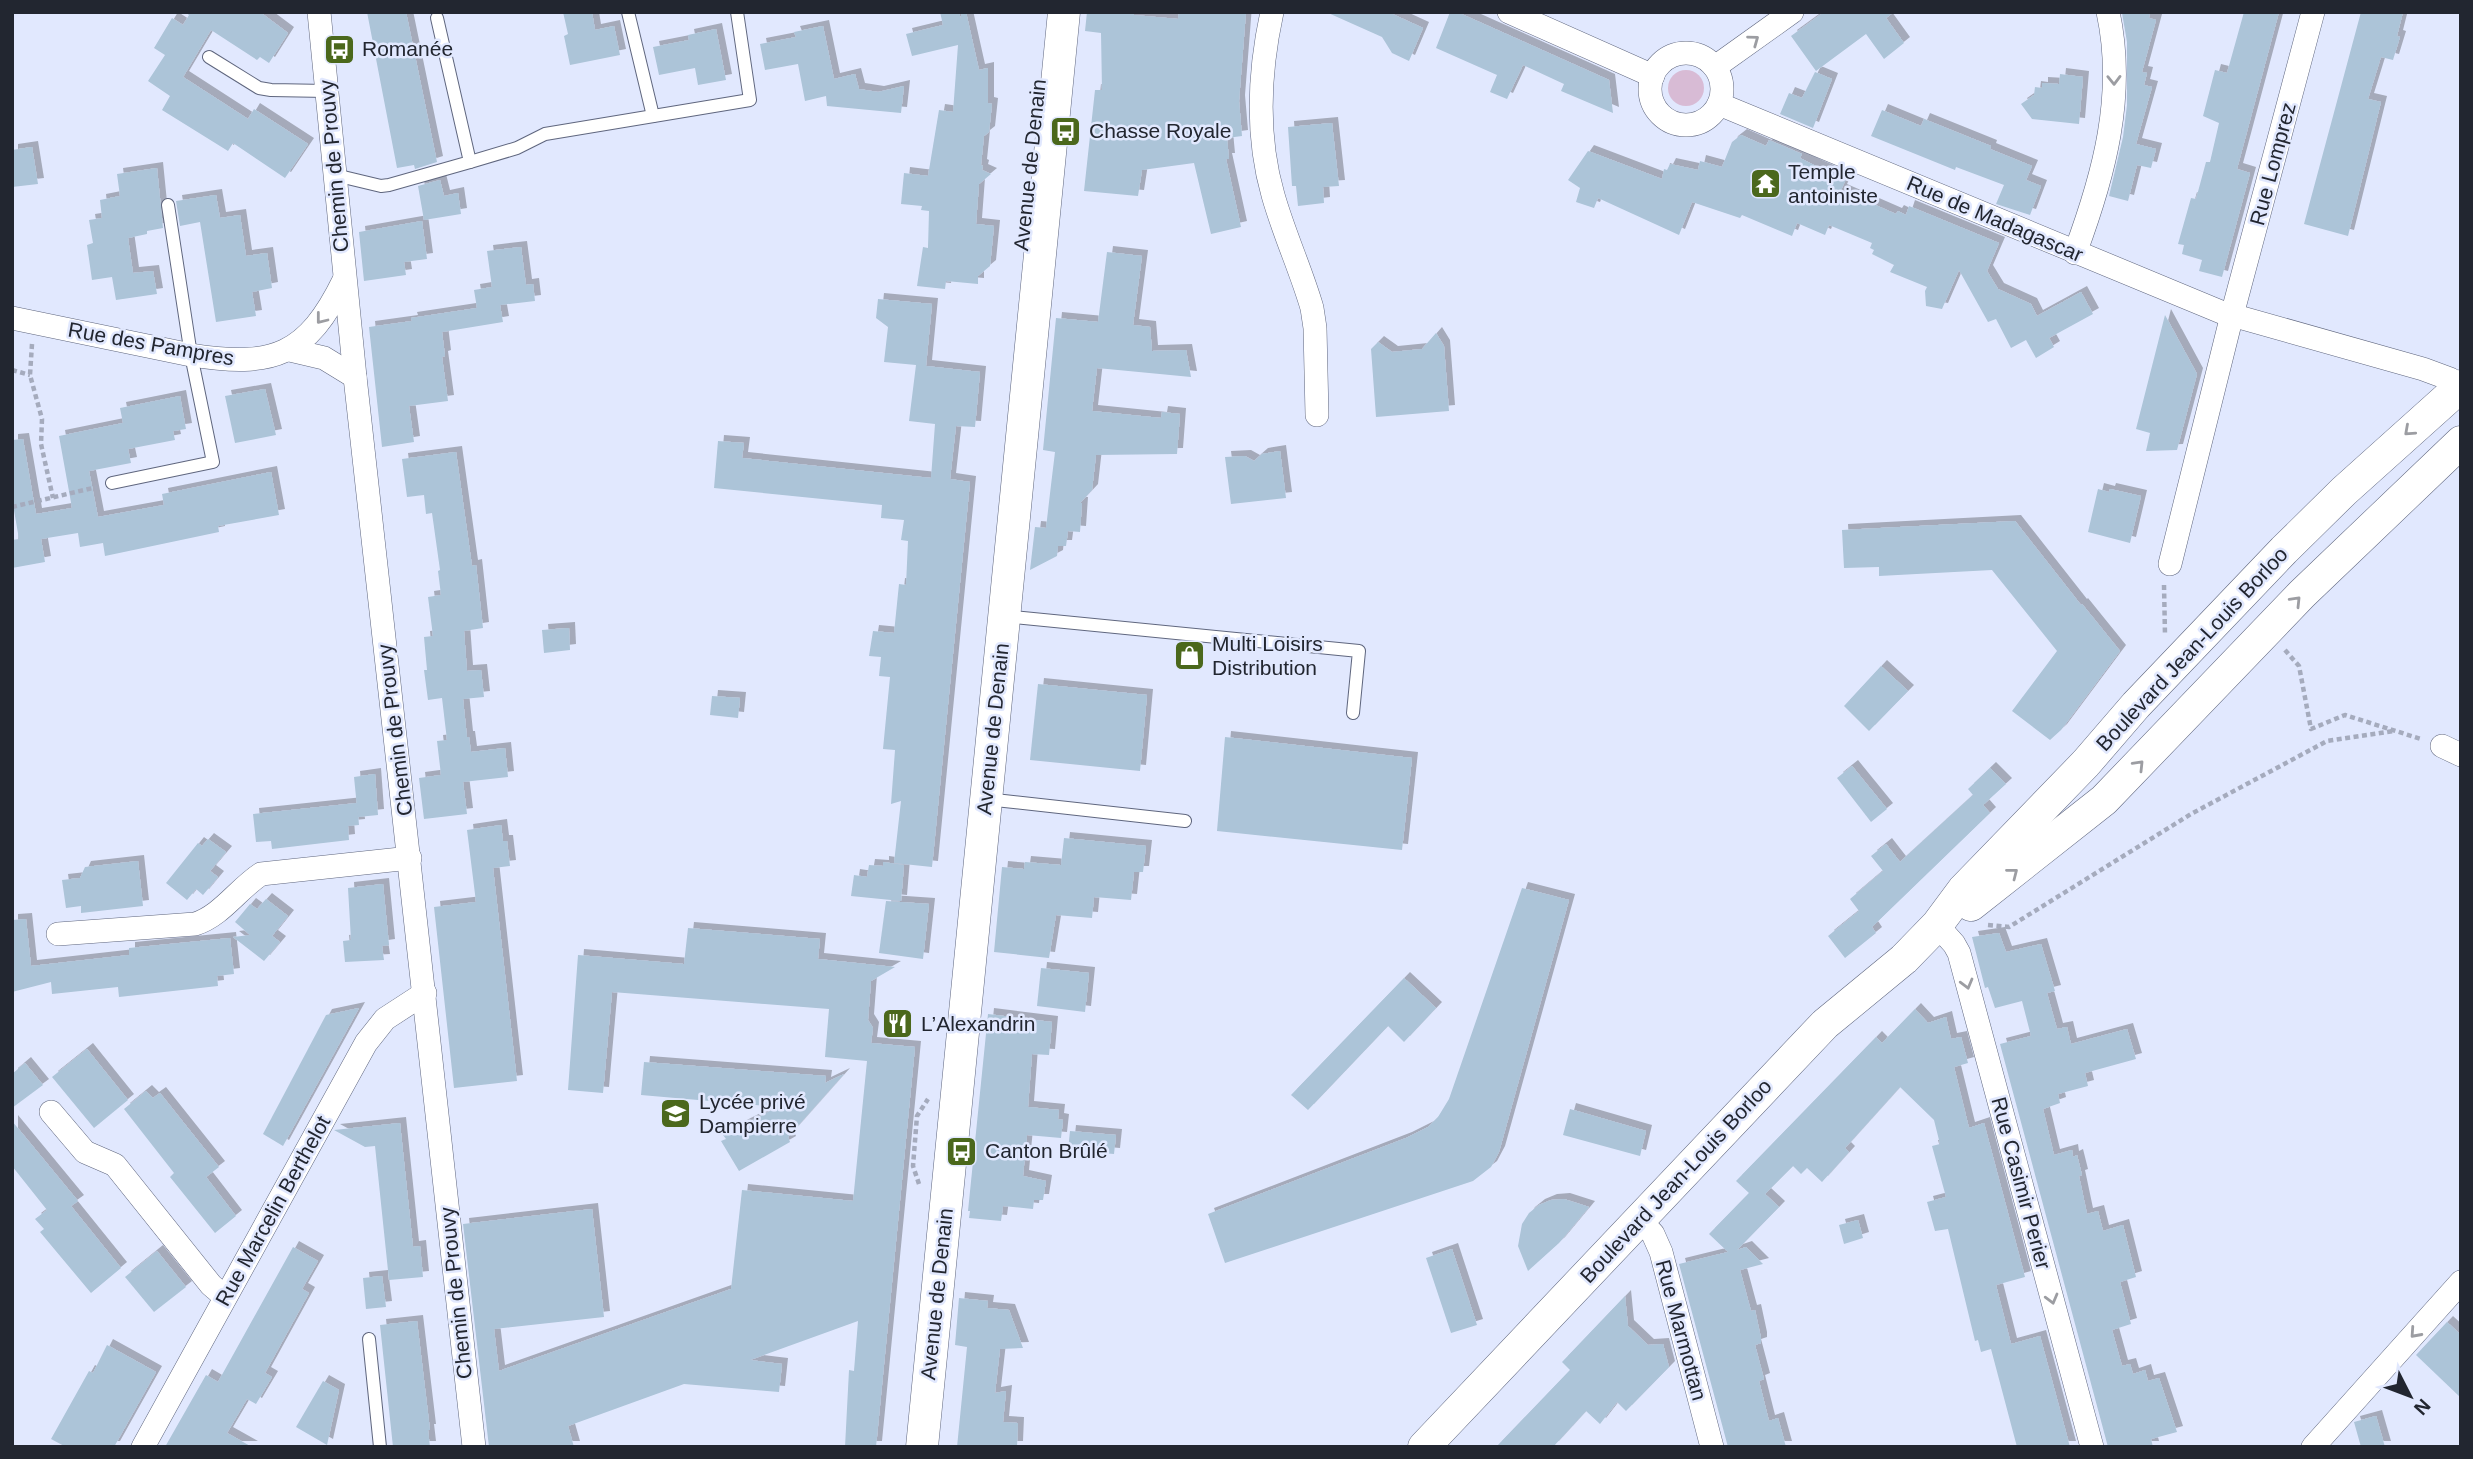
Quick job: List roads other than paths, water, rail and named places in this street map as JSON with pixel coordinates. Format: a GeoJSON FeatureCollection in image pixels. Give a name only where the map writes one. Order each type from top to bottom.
{"type":"FeatureCollection","features":[{"type":"Feature","properties":{"kind":"main road","name":"Avenue de Denain"},"geometry":{"type":"LineString","coordinates":[[904,1447],[1045,12]]}},
{"type":"Feature","properties":{"kind":"main road","name":"Avenue de Denain"},"geometry":{"type":"LineString","coordinates":[[922,1447],[1064,12]]}},
{"type":"Feature","properties":{"kind":"main road","name":"Boulevard Jean-Louis Borloo"},"geometry":{"type":"LineString","coordinates":[[1424,1447],[1825,1024],[1904,959],[1937,925],[1963,890],[2284,550],[2397,442],[2461,386]]}},
{"type":"Feature","properties":{"kind":"main road","name":"Boulevard Jean-Louis Borloo"},"geometry":{"type":"LineString","coordinates":[[1937,925],[1967,908],[2090,813],[2302,594],[2461,442]]}},
{"type":"Feature","properties":{"kind":"street","name":"Chemin de Prouvy"},"geometry":{"type":"LineString","coordinates":[[319,12],[344,280],[474,1447]]}},
{"type":"Feature","properties":{"kind":"street"},"geometry":{"type":"LineString","coordinates":[[1272,12],[1262,68],[1262,121],[1272,193],[1312,308],[1317,415]]}},
{"type":"Feature","properties":{"kind":"street"},"geometry":{"type":"LineString","coordinates":[[1509,12],[1653,76]]}},
{"type":"Feature","properties":{"kind":"street"},"geometry":{"type":"LineString","coordinates":[[1716,67],[1792,12]]}},
{"type":"Feature","properties":{"kind":"street"},"geometry":{"type":"LineString","coordinates":[[2075,253],[2088,218],[2110,137],[2115,86],[2108,12]]}},
{"type":"Feature","properties":{"kind":"street","name":"Rue Lomprez"},"geometry":{"type":"LineString","coordinates":[[2170,564],[2232,316],[2313,12]]}},
{"type":"Feature","properties":{"kind":"street"},"geometry":{"type":"LineString","coordinates":[[1679,53],[1702,56],[1716,67],[1723,87],[1719,104],[1708,118],[1696,124],[1683,125],[1660,114],[1650,89],[1653,76],[1663,61],[1679,53]]}},
{"type":"Feature","properties":{"kind":"street","name":"Rue de Madagascar"},"geometry":{"type":"LineString","coordinates":[[1719,104],[2232,316]]}},
{"type":"Feature","properties":{"kind":"street","name":"Rue des Pampres"},"geometry":{"type":"LineString","coordinates":[[20,322],[191,355],[240,360],[260,358],[290,350],[302,341],[320,321],[344,280]]}},
{"type":"Feature","properties":{"kind":"street"},"geometry":{"type":"LineString","coordinates":[[2232,316],[2423,369],[2461,386]]}},
{"type":"Feature","properties":{"kind":"street","name":"Rue des Pampres"},"geometry":{"type":"LineString","coordinates":[[290,350],[324,358],[355,377]]}},
{"type":"Feature","properties":{"kind":"street"},"geometry":{"type":"LineString","coordinates":[[58,934],[195,924],[210,918],[261,874],[410,858]]}},
{"type":"Feature","properties":{"kind":"street","name":"Rue Casimir Perier"},"geometry":{"type":"LineString","coordinates":[[1937,925],[1959,953],[2092,1447]]}},
{"type":"Feature","properties":{"kind":"street","name":"Rue Marcelin Berthelot"},"geometry":{"type":"LineString","coordinates":[[143,1447],[366,1043],[385,1019],[425,993]]}},
{"type":"Feature","properties":{"kind":"street"},"geometry":{"type":"LineString","coordinates":[[51,1112],[85,1152],[115,1165],[211,1284],[225,1297]]}},
{"type":"Feature","properties":{"kind":"street","name":"Rue Marmottan"},"geometry":{"type":"LineString","coordinates":[[1639,1219],[1653,1234],[1661,1252],[1712,1447]]}},
{"type":"Feature","properties":{"kind":"street"},"geometry":{"type":"LineString","coordinates":[[2314,1447],[2461,1282]]}},
{"type":"Feature","properties":{"kind":"lane"},"geometry":{"type":"LineString","coordinates":[[628,12],[653,116]]}},
{"type":"Feature","properties":{"kind":"lane"},"geometry":{"type":"LineString","coordinates":[[335,175],[381,186],[389,185],[517,148],[544,134],[750,100],[737,12]]}},
{"type":"Feature","properties":{"kind":"lane"},"geometry":{"type":"LineString","coordinates":[[437,18],[470,162]]}},
{"type":"Feature","properties":{"kind":"lane"},"geometry":{"type":"LineString","coordinates":[[209,57],[260,88],[280,91],[327,91]]}},
{"type":"Feature","properties":{"kind":"lane"},"geometry":{"type":"LineString","coordinates":[[112,483],[213,462],[191,355],[168,205]]}},
{"type":"Feature","properties":{"kind":"lane"},"geometry":{"type":"LineString","coordinates":[[1004,616],[1359,651],[1353,713]]}},
{"type":"Feature","properties":{"kind":"lane"},"geometry":{"type":"LineString","coordinates":[[986,799],[1185,821]]}},
{"type":"Feature","properties":{"kind":"lane"},"geometry":{"type":"LineString","coordinates":[[369,1339],[380,1447]]}},
{"type":"Feature","properties":{"kind":"place","name":"Romanée"},"geometry":{"type":"Point","coordinates":[339,49]}},
{"type":"Feature","properties":{"kind":"place","name":"Chasse Royale"},"geometry":{"type":"Point","coordinates":[1066,131]}},
{"type":"Feature","properties":{"kind":"place","name":"Temple antoiniste"},"geometry":{"type":"Point","coordinates":[1765,184]}},
{"type":"Feature","properties":{"kind":"place","name":"Multi Loisirs Distribution"},"geometry":{"type":"Point","coordinates":[1189,656]}},
{"type":"Feature","properties":{"kind":"place","name":"L’Alexandrin"},"geometry":{"type":"Point","coordinates":[898,1024]}},
{"type":"Feature","properties":{"kind":"place","name":"Lycée privé Dampierre"},"geometry":{"type":"Point","coordinates":[676,1114]}},
{"type":"Feature","properties":{"kind":"place","name":"Canton Brûlé"},"geometry":{"type":"Point","coordinates":[962,1151]}}]}
